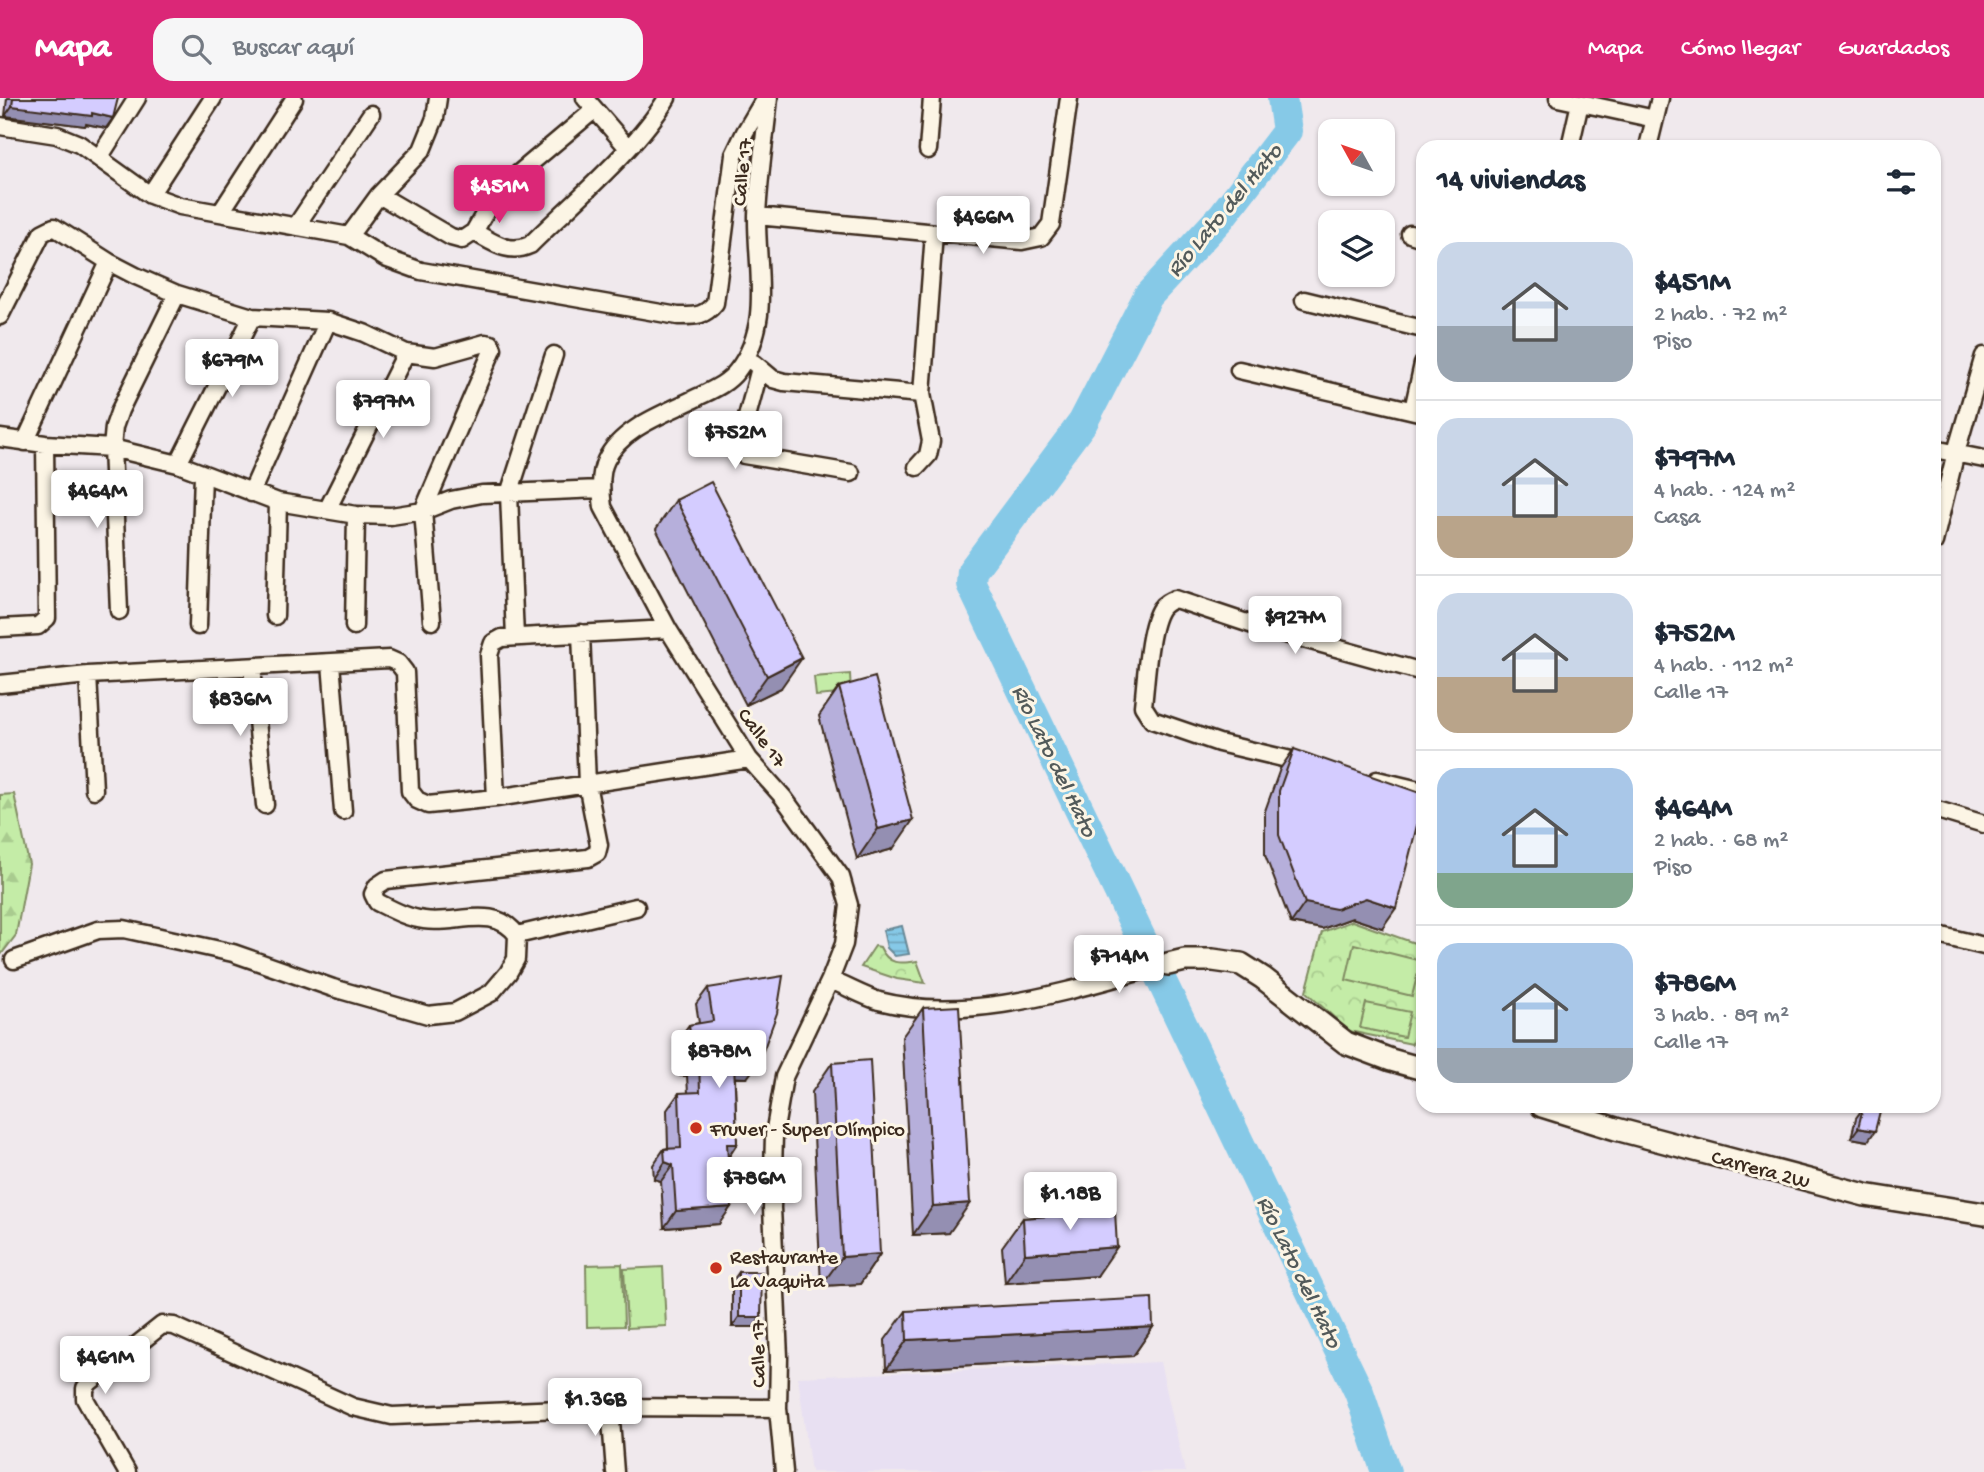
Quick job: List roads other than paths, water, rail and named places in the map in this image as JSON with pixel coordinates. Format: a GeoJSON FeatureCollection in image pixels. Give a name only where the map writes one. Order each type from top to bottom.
{"type":"FeatureCollection","features":[{"type":"Feature","properties":{"kind":"street"},"geometry":{"type":"LineString","coordinates":[[99,158],[137,98]]}},
{"type":"Feature","properties":{"kind":"street"},"geometry":{"type":"LineString","coordinates":[[150,195],[213,98]]}},
{"type":"Feature","properties":{"kind":"street"},"geometry":{"type":"LineString","coordinates":[[349,236],[379,195],[422,150],[435,118],[438,98]]}},
{"type":"Feature","properties":{"kind":"street"},"geometry":{"type":"LineString","coordinates":[[474,232],[508,250],[530,245],[628,148],[667,98]]}},
{"type":"Feature","properties":{"kind":"street"},"geometry":{"type":"LineString","coordinates":[[0,126],[57,135],[79,144],[150,195],[180,206],[349,236],[385,258],[421,271],[678,316],[700,316],[708,312],[715,303],[734,155],[744,132],[767,98]]}},
{"type":"Feature","properties":{"kind":"street","name":"Calle 17"},"geometry":{"type":"LineString","coordinates":[[767,98],[757,216],[761,307],[753,362],[722,385],[637,428],[606,460],[600,489],[603,507],[667,629],[749,759],[783,797],[841,877],[849,905],[844,944],[784,1077],[774,1135],[772,1208],[779,1357],[778,1408],[785,1472]]}},
{"type":"Feature","properties":{"kind":"street"},"geometry":{"type":"LineString","coordinates":[[928,150],[932,98]]}},
{"type":"Feature","properties":{"kind":"street"},"geometry":{"type":"LineString","coordinates":[[757,216],[1022,241],[1041,237],[1051,224],[1069,98]]}},
{"type":"Feature","properties":{"kind":"street"},"geometry":{"type":"LineString","coordinates":[[1558,98],[1655,119]]}},
{"type":"Feature","properties":{"kind":"street"},"geometry":{"type":"LineString","coordinates":[[1650,140],[1660,98]]}},
{"type":"Feature","properties":{"kind":"street"},"geometry":{"type":"LineString","coordinates":[[221,212],[294,99]]}},
{"type":"Feature","properties":{"kind":"street"},"geometry":{"type":"LineString","coordinates":[[1572,140],[1580,103]]}},
{"type":"Feature","properties":{"kind":"street"},"geometry":{"type":"LineString","coordinates":[[379,195],[462,240],[474,232],[491,202],[506,184],[589,104],[628,148]]}},
{"type":"Feature","properties":{"kind":"street"},"geometry":{"type":"LineString","coordinates":[[296,226],[371,114]]}},
{"type":"Feature","properties":{"kind":"street"},"geometry":{"type":"LineString","coordinates":[[0,316],[42,233],[47,229],[59,228],[109,262],[177,293],[253,317],[328,321],[364,333],[406,353],[435,357],[485,343],[491,344],[493,349],[422,511],[432,621]]}},
{"type":"Feature","properties":{"kind":"street"},"geometry":{"type":"LineString","coordinates":[[918,467],[928,455],[931,441],[922,394],[934,233]]}},
{"type":"Feature","properties":{"kind":"street"},"geometry":{"type":"LineString","coordinates":[[26,442],[109,262]]}},
{"type":"Feature","properties":{"kind":"street"},"geometry":{"type":"LineString","coordinates":[[119,611],[114,427],[177,293]]}},
{"type":"Feature","properties":{"kind":"street"},"geometry":{"type":"LineString","coordinates":[[1304,300],[1416,327]]}},
{"type":"Feature","properties":{"kind":"street"},"geometry":{"type":"LineString","coordinates":[[178,464],[253,317]]}},
{"type":"Feature","properties":{"kind":"street"},"geometry":{"type":"LineString","coordinates":[[251,493],[328,321]]}},
{"type":"Feature","properties":{"kind":"street"},"geometry":{"type":"LineString","coordinates":[[327,510],[406,353]]}},
{"type":"Feature","properties":{"kind":"street"},"geometry":{"type":"LineString","coordinates":[[515,637],[509,494],[554,355]]}},
{"type":"Feature","properties":{"kind":"street"},"geometry":{"type":"LineString","coordinates":[[1941,513],[1984,356]]}},
{"type":"Feature","properties":{"kind":"street"},"geometry":{"type":"LineString","coordinates":[[753,362],[773,379],[784,382],[922,394]]}},
{"type":"Feature","properties":{"kind":"street"},"geometry":{"type":"LineString","coordinates":[[753,362],[740,452],[744,455],[851,472]]}},
{"type":"Feature","properties":{"kind":"street"},"geometry":{"type":"LineString","coordinates":[[1239,370],[1416,411]]}},
{"type":"Feature","properties":{"kind":"street"},"geometry":{"type":"LineString","coordinates":[[0,438],[113,448],[178,464],[278,502],[356,515],[391,516],[422,511],[451,500],[482,494],[600,489]]}},
{"type":"Feature","properties":{"kind":"street"},"geometry":{"type":"LineString","coordinates":[[0,628],[38,626],[47,618],[45,444]]}},
{"type":"Feature","properties":{"kind":"street"},"geometry":{"type":"LineString","coordinates":[[1941,450],[1984,459]]}},
{"type":"Feature","properties":{"kind":"street"},"geometry":{"type":"LineString","coordinates":[[198,626],[203,474]]}},
{"type":"Feature","properties":{"kind":"street"},"geometry":{"type":"LineString","coordinates":[[275,615],[278,502]]}},
{"type":"Feature","properties":{"kind":"street"},"geometry":{"type":"LineString","coordinates":[[354,626],[356,515]]}},
{"type":"Feature","properties":{"kind":"street"},"geometry":{"type":"LineString","coordinates":[[1324,768],[1219,743],[1152,720],[1143,706],[1150,647],[1156,618],[1167,602],[1175,599],[1253,625],[1416,669]]}},
{"type":"Feature","properties":{"kind":"street"},"geometry":{"type":"LineString","coordinates":[[496,798],[489,654],[493,643],[502,638],[667,629]]}},
{"type":"Feature","properties":{"kind":"street"},"geometry":{"type":"LineString","coordinates":[[14,960],[98,930],[124,929],[233,953],[333,988],[428,1015],[454,1012],[491,993],[516,959],[517,935],[509,923],[497,918],[424,920],[404,915],[377,902],[373,894],[377,886],[387,880],[588,858],[597,853],[599,845],[587,783],[581,633]]}},
{"type":"Feature","properties":{"kind":"street"},"geometry":{"type":"LineString","coordinates":[[0,684],[88,675],[389,659],[398,663],[405,671],[410,791],[416,800],[428,804],[496,798],[749,759]]}},
{"type":"Feature","properties":{"kind":"street"},"geometry":{"type":"LineString","coordinates":[[331,663],[343,811]]}},
{"type":"Feature","properties":{"kind":"street"},"geometry":{"type":"LineString","coordinates":[[252,667],[265,805]]}},
{"type":"Feature","properties":{"kind":"street"},"geometry":{"type":"LineString","coordinates":[[88,675],[94,790]]}},
{"type":"Feature","properties":{"kind":"street"},"geometry":{"type":"LineString","coordinates":[[1364,777],[1416,788]]}},
{"type":"Feature","properties":{"kind":"street"},"geometry":{"type":"LineString","coordinates":[[1941,811],[1984,824]]}},
{"type":"Feature","properties":{"kind":"street"},"geometry":{"type":"LineString","coordinates":[[517,935],[636,907]]}},
{"type":"Feature","properties":{"kind":"street"},"geometry":{"type":"LineString","coordinates":[[1941,936],[1984,946]]}},
{"type":"Feature","properties":{"kind":"street"},"geometry":{"type":"LineString","coordinates":[[830,979],[878,1000],[913,1006],[948,1007],[1003,1004],[1185,960],[1241,964],[1346,1043],[1416,1067]]}},
{"type":"Feature","properties":{"kind":"street","name":"Carrera 2W"},"geometry":{"type":"LineString","coordinates":[[1565,1113],[1865,1195],[1984,1214]]}},
{"type":"Feature","properties":{"kind":"street"},"geometry":{"type":"LineString","coordinates":[[127,1472],[85,1399],[85,1388],[100,1373],[162,1325],[174,1326],[353,1407],[392,1416],[610,1407],[778,1408]]}},
{"type":"Feature","properties":{"kind":"street"},"geometry":{"type":"LineString","coordinates":[[610,1407],[615,1472]]}},
{"type":"Feature","properties":{"kind":"water"},"geometry":{"type":"Polygon","coordinates":[[[902,926],[909,954],[895,956],[887,948],[883,930],[902,926]]]}},
{"type":"Feature","properties":{"kind":"water"},"geometry":{"type":"Polygon","coordinates":[[[1044,1177],[1053,1177],[1076,1197],[1077,1209],[1048,1208],[1045,1204],[1044,1177]]]}},
{"type":"Feature","properties":{"kind":"waterway","name":"Río Lato del Hato"},"geometry":{"type":"LineString","coordinates":[[1282,98],[1287,131],[1222,216],[1148,296],[1083,422],[972,571],[971,584],[1359,1392],[1386,1472]]}},
{"type":"Feature","properties":{"kind":"place","name":"Fruver - Super Olímpico"},"geometry":{"type":"Point","coordinates":[696,1128]}},
{"type":"Feature","properties":{"kind":"place","name":"Restaurante La Vaquita"},"geometry":{"type":"Point","coordinates":[716,1268]}}]}
